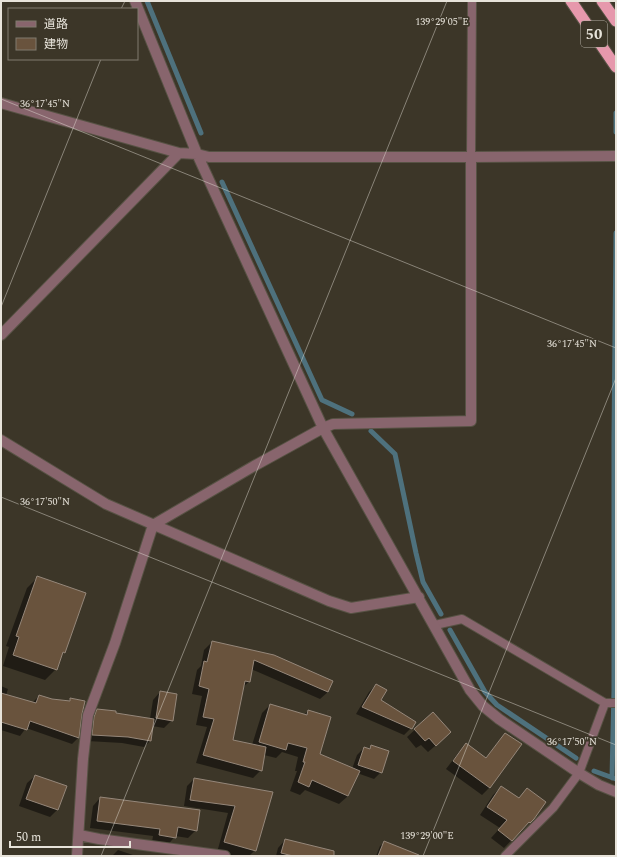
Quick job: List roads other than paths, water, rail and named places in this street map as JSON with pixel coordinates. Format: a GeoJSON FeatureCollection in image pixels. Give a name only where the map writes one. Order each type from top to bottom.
{"type":"FeatureCollection","features":[{"type":"Feature","properties":{"kind":"highway","name":"50"},"geometry":{"type":"LineString","coordinates":[[571,1],[616,67]]}},
{"type":"Feature","properties":{"kind":"highway","name":"50"},"geometry":{"type":"LineString","coordinates":[[602,1],[616,21]]}},
{"type":"Feature","properties":{"kind":"street"},"geometry":{"type":"LineString","coordinates":[[138,8],[197,154],[323,428],[435,625],[470,690],[483,706],[499,719],[579,774],[616,792]]}},
{"type":"Feature","properties":{"kind":"street"},"geometry":{"type":"LineString","coordinates":[[1,103],[179,153],[197,154],[209,157],[616,156]]}},
{"type":"Feature","properties":{"kind":"street"},"geometry":{"type":"LineString","coordinates":[[1,335],[179,153]]}},
{"type":"Feature","properties":{"kind":"street"},"geometry":{"type":"LineString","coordinates":[[77,856],[83,759],[88,715],[115,643],[153,525],[254,466],[333,424],[471,421],[471,157]]}},
{"type":"Feature","properties":{"kind":"street"},"geometry":{"type":"LineString","coordinates":[[1,440],[106,504],[329,601],[351,608],[419,597]]}},
{"type":"Feature","properties":{"kind":"street"},"geometry":{"type":"LineString","coordinates":[[79,835],[225,856]]}},
{"type":"Feature","properties":{"kind":"lane"},"geometry":{"type":"LineString","coordinates":[[471,157],[472,1]]}},
{"type":"Feature","properties":{"kind":"lane"},"geometry":{"type":"LineString","coordinates":[[435,625],[462,619],[605,703],[616,703]]}},
{"type":"Feature","properties":{"kind":"lane"},"geometry":{"type":"LineString","coordinates":[[504,856],[554,808],[579,774],[605,703]]}},
{"type":"Feature","properties":{"kind":"waterway"},"geometry":{"type":"LineString","coordinates":[[147,1],[201,133]]}},
{"type":"Feature","properties":{"kind":"waterway"},"geometry":{"type":"LineString","coordinates":[[616,113],[616,132]]}},
{"type":"Feature","properties":{"kind":"waterway"},"geometry":{"type":"LineString","coordinates":[[222,182],[322,400],[352,414]]}},
{"type":"Feature","properties":{"kind":"waterway"},"geometry":{"type":"LineString","coordinates":[[612,778],[614,690],[616,233]]}},
{"type":"Feature","properties":{"kind":"waterway"},"geometry":{"type":"LineString","coordinates":[[371,431],[395,454],[423,582],[441,614]]}},
{"type":"Feature","properties":{"kind":"waterway"},"geometry":{"type":"LineString","coordinates":[[450,630],[485,692],[497,705],[576,758]]}},
{"type":"Feature","properties":{"kind":"waterway"},"geometry":{"type":"LineString","coordinates":[[594,771],[616,779]]}}]}
